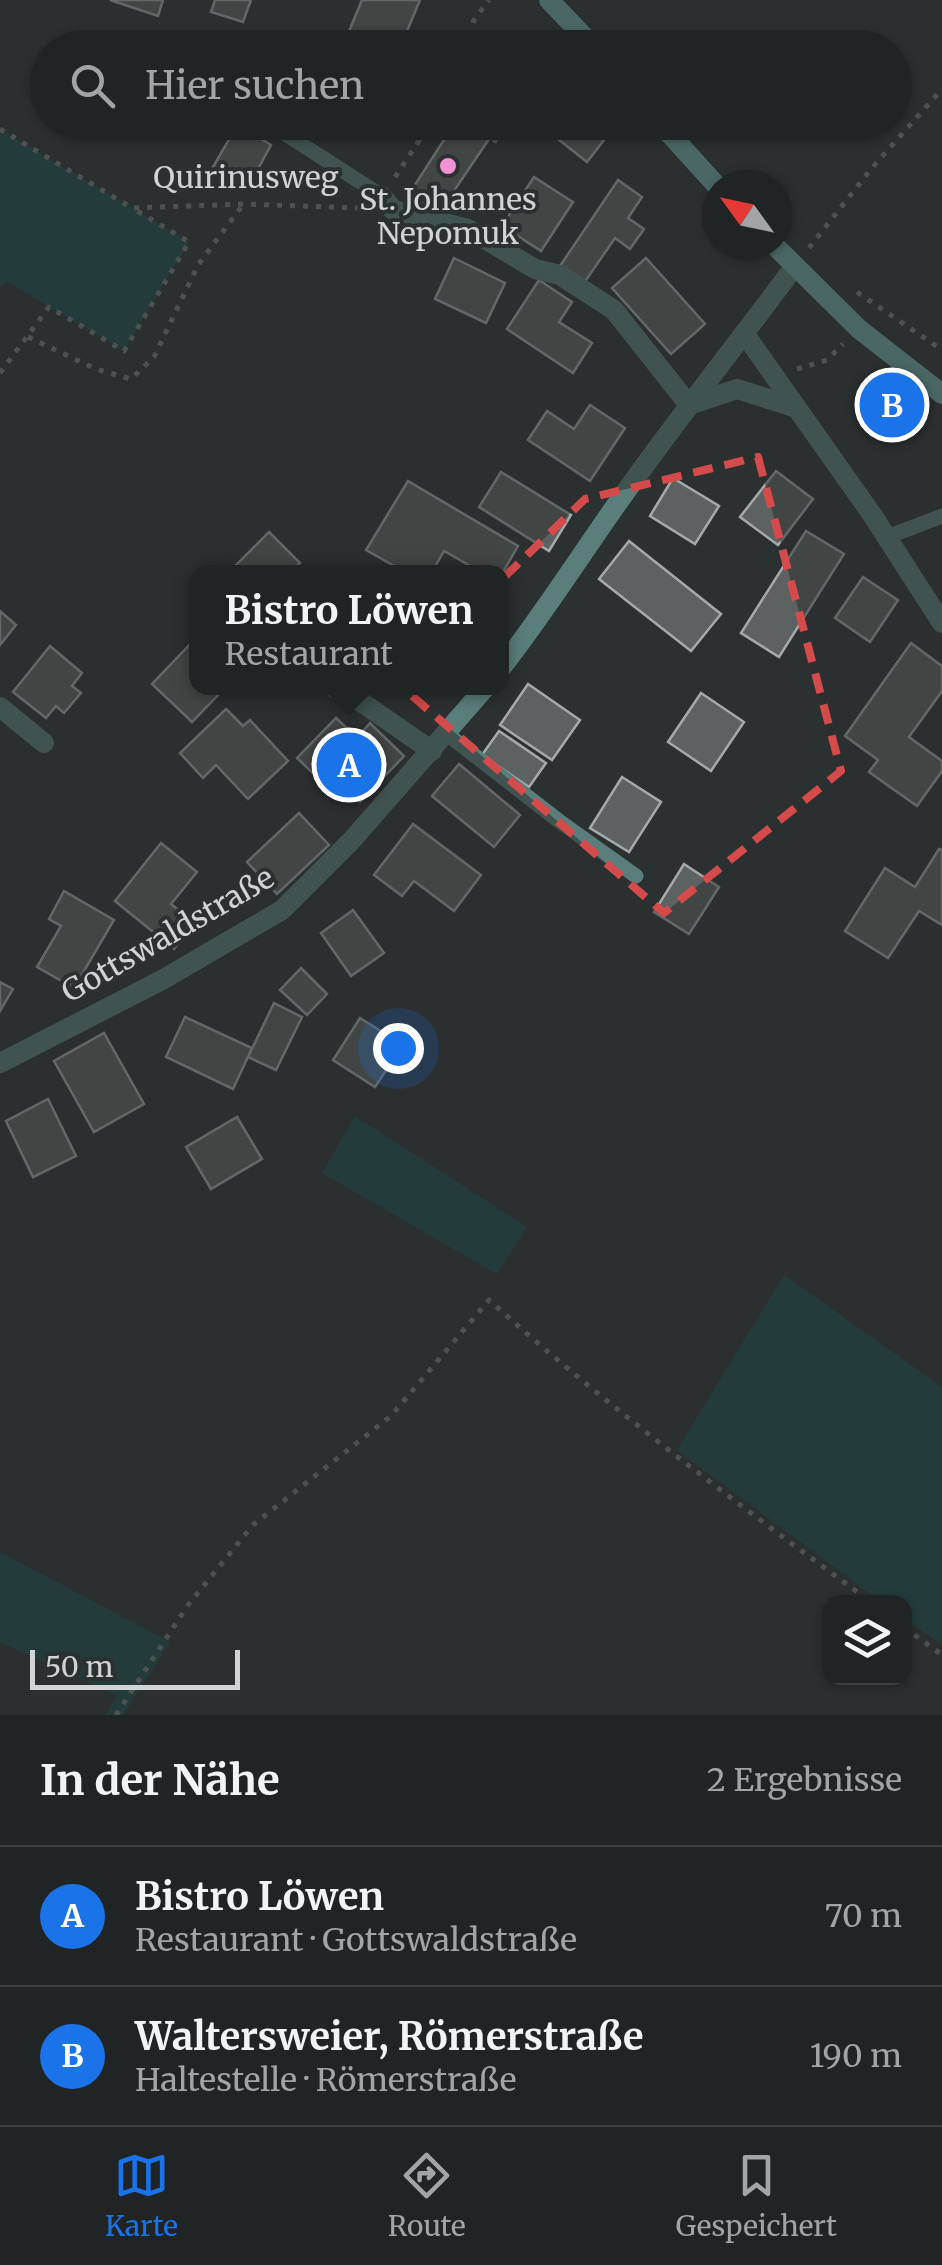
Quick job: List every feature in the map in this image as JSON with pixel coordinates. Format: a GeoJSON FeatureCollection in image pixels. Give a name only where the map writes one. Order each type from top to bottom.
{"type":"FeatureCollection","features":[{"type":"Feature","properties":{"kind":"street"},"geometry":{"type":"LineString","coordinates":[[553,13],[573,30]]}},
{"type":"Feature","properties":{"kind":"street"},"geometry":{"type":"LineString","coordinates":[[675,140],[702,170]]}},
{"type":"Feature","properties":{"kind":"street","name":"Quirinusweg"},"geometry":{"type":"LineString","coordinates":[[388,203],[468,229],[535,269],[560,274],[614,310],[689,405]]}},
{"type":"Feature","properties":{"kind":"street"},"geometry":{"type":"LineString","coordinates":[[788,260],[859,329],[942,394]]}},
{"type":"Feature","properties":{"kind":"street"},"geometry":{"type":"LineString","coordinates":[[509,658],[612,510],[794,266]]}},
{"type":"Feature","properties":{"kind":"street"},"geometry":{"type":"LineString","coordinates":[[744,333],[942,623]]}},
{"type":"Feature","properties":{"kind":"street"},"geometry":{"type":"LineString","coordinates":[[689,405],[737,389],[798,408]]}},
{"type":"Feature","properties":{"kind":"street"},"geometry":{"type":"LineString","coordinates":[[349,695],[432,751]]}},
{"type":"Feature","properties":{"kind":"street","name":"Gottswaldstraße"},"geometry":{"type":"LineString","coordinates":[[2,1059],[162,980],[282,910],[352,840],[480,695]]}},
{"type":"Feature","properties":{"kind":"street"},"geometry":{"type":"LineString","coordinates":[[0,707],[44,743]]}},
{"type":"Feature","properties":{"kind":"lane","name":"Quirinusweg"},"geometry":{"type":"LineString","coordinates":[[294,140],[388,203]]}},
{"type":"Feature","properties":{"kind":"lane"},"geometry":{"type":"LineString","coordinates":[[886,537],[942,516]]}},
{"type":"Feature","properties":{"kind":"lane"},"geometry":{"type":"LineString","coordinates":[[447,734],[636,876]]}},
{"type":"Feature","properties":{"kind":"path"},"geometry":{"type":"LineString","coordinates":[[471,30],[490,0]]}},
{"type":"Feature","properties":{"kind":"path"},"geometry":{"type":"LineString","coordinates":[[912,123],[942,89]]}},
{"type":"Feature","properties":{"kind":"path","name":"Quirinusweg"},"geometry":{"type":"LineString","coordinates":[[0,129],[132,208],[388,203],[419,142],[416,140]]}},
{"type":"Feature","properties":{"kind":"path"},"geometry":{"type":"LineString","coordinates":[[794,266],[897,140]]}},
{"type":"Feature","properties":{"kind":"path"},"geometry":{"type":"LineString","coordinates":[[28,336],[96,369],[132,379],[154,357],[198,266],[244,204]]}},
{"type":"Feature","properties":{"kind":"path"},"geometry":{"type":"LineString","coordinates":[[0,373],[49,307],[124,351],[189,242],[132,208]]}},
{"type":"Feature","properties":{"kind":"path"},"geometry":{"type":"LineString","coordinates":[[116,1715],[188,1605],[254,1525],[391,1416],[490,1300],[573,1376],[723,1494],[861,1595]]}},
{"type":"Feature","properties":{"kind":"path"},"geometry":{"type":"LineString","coordinates":[[912,1633],[942,1655]]}},
{"type":"Feature","properties":{"kind":"highlighted area"},"geometry":{"type":"Polygon","coordinates":[[[758,457],[841,771],[664,913],[396,682],[585,499],[758,457]]]}},
{"type":"Feature","properties":{"kind":"shaded area"},"geometry":{"type":"Polygon","coordinates":[[[0,129],[189,242],[124,351],[6,281],[0,289],[0,129]]]}},
{"type":"Feature","properties":{"kind":"shaded area"},"geometry":{"type":"Polygon","coordinates":[[[355,1116],[527,1227],[497,1274],[322,1173],[355,1116]]]}},
{"type":"Feature","properties":{"kind":"shaded area"},"geometry":{"type":"Polygon","coordinates":[[[784,1275],[942,1387],[942,1645],[912,1624],[912,1595],[872,1595],[677,1450],[784,1275]]]}},
{"type":"Feature","properties":{"kind":"shaded area"},"geometry":{"type":"Polygon","coordinates":[[[0,1552],[170,1642],[123,1715],[106,1715],[117,1695],[0,1642],[0,1552]]]}},
{"type":"Feature","properties":{"kind":"building"},"geometry":{"type":"Polygon","coordinates":[[[110,0],[163,0],[158,16],[110,0]]]}},
{"type":"Feature","properties":{"kind":"building"},"geometry":{"type":"Polygon","coordinates":[[[215,0],[251,0],[243,22],[211,12],[215,0]]]}},
{"type":"Feature","properties":{"kind":"building"},"geometry":{"type":"Polygon","coordinates":[[[362,0],[420,0],[408,30],[350,30],[362,0]]]}},
{"type":"Feature","properties":{"kind":"building"},"geometry":{"type":"Polygon","coordinates":[[[229,140],[263,140],[271,145],[248,187],[213,167],[229,140]]]}},
{"type":"Feature","properties":{"kind":"building","name":"St. Johannes Nepomuk"},"geometry":{"type":"Polygon","coordinates":[[[444,140],[488,140],[439,213],[409,194],[444,140]]]}},
{"type":"Feature","properties":{"kind":"building"},"geometry":{"type":"Polygon","coordinates":[[[559,140],[604,140],[587,162],[559,140]]]}},
{"type":"Feature","properties":{"kind":"building"},"geometry":{"type":"Polygon","coordinates":[[[534,177],[573,202],[541,251],[502,226],[534,177]]]}},
{"type":"Feature","properties":{"kind":"building"},"geometry":{"type":"Polygon","coordinates":[[[618,180],[642,197],[628,218],[644,229],[630,249],[615,238],[584,283],[560,266],[618,180]]]}},
{"type":"Feature","properties":{"kind":"building"},"geometry":{"type":"Polygon","coordinates":[[[454,258],[505,283],[486,323],[435,299],[454,258]]]}},
{"type":"Feature","properties":{"kind":"building"},"geometry":{"type":"Polygon","coordinates":[[[646,258],[705,324],[671,354],[612,288],[646,258]]]}},
{"type":"Feature","properties":{"kind":"building"},"geometry":{"type":"Polygon","coordinates":[[[539,280],[572,302],[559,322],[592,343],[573,373],[507,329],[539,280]]]}},
{"type":"Feature","properties":{"kind":"building"},"geometry":{"type":"Polygon","coordinates":[[[590,405],[625,428],[590,481],[528,440],[547,411],[574,429],[590,405]]]}},
{"type":"Feature","properties":{"kind":"building"},"geometry":{"type":"Polygon","coordinates":[[[776,471],[813,499],[778,545],[740,517],[776,471]]]}},
{"type":"Feature","properties":{"kind":"building"},"geometry":{"type":"Polygon","coordinates":[[[501,472],[571,515],[549,551],[479,507],[501,472]]]}},
{"type":"Feature","properties":{"kind":"building"},"geometry":{"type":"Polygon","coordinates":[[[673,478],[719,506],[695,544],[650,516],[673,478]]]}},
{"type":"Feature","properties":{"kind":"building"},"geometry":{"type":"Polygon","coordinates":[[[408,481],[518,546],[507,565],[469,565],[444,551],[436,565],[393,565],[366,550],[408,481]]]}},
{"type":"Feature","properties":{"kind":"building"},"geometry":{"type":"Polygon","coordinates":[[[806,531],[844,554],[779,657],[741,633],[806,531]]]}},
{"type":"Feature","properties":{"kind":"building"},"geometry":{"type":"Polygon","coordinates":[[[269,532],[300,563],[298,565],[236,565],[269,532]]]}},
{"type":"Feature","properties":{"kind":"building"},"geometry":{"type":"Polygon","coordinates":[[[629,541],[721,614],[691,651],[599,579],[629,541]]]}},
{"type":"Feature","properties":{"kind":"building"},"geometry":{"type":"Polygon","coordinates":[[[863,577],[898,600],[870,642],[835,618],[863,577]]]}},
{"type":"Feature","properties":{"kind":"building"},"geometry":{"type":"Polygon","coordinates":[[[0,611],[16,625],[0,645],[0,611]]]}},
{"type":"Feature","properties":{"kind":"building"},"geometry":{"type":"Polygon","coordinates":[[[911,643],[942,666],[942,691],[909,737],[942,761],[942,771],[917,806],[869,772],[878,760],[845,736],[911,643]]]}},
{"type":"Feature","properties":{"kind":"building"},"geometry":{"type":"Polygon","coordinates":[[[189,645],[189,695],[218,695],[192,722],[152,684],[189,645]]]}},
{"type":"Feature","properties":{"kind":"building"},"geometry":{"type":"Polygon","coordinates":[[[50,646],[82,673],[72,686],[81,693],[64,713],[56,706],[46,718],[13,692],[50,646]]]}},
{"type":"Feature","properties":{"kind":"building"},"geometry":{"type":"Polygon","coordinates":[[[528,684],[580,720],[552,760],[500,725],[528,684]]]}},
{"type":"Feature","properties":{"kind":"building"},"geometry":{"type":"Polygon","coordinates":[[[701,693],[744,722],[711,771],[668,742],[701,693]]]}},
{"type":"Feature","properties":{"kind":"building"},"geometry":{"type":"Polygon","coordinates":[[[226,709],[243,726],[250,720],[288,761],[248,799],[216,765],[203,778],[180,753],[226,709]]]}},
{"type":"Feature","properties":{"kind":"building"},"geometry":{"type":"Polygon","coordinates":[[[336,718],[357,738],[370,723],[404,756],[360,802],[329,772],[321,781],[297,758],[336,718]]]}},
{"type":"Feature","properties":{"kind":"building"},"geometry":{"type":"Polygon","coordinates":[[[499,731],[546,763],[529,787],[482,755],[499,731]]]}},
{"type":"Feature","properties":{"kind":"building"},"geometry":{"type":"Polygon","coordinates":[[[459,764],[520,815],[494,847],[432,796],[459,764]]]}},
{"type":"Feature","properties":{"kind":"building"},"geometry":{"type":"Polygon","coordinates":[[[622,777],[661,802],[629,852],[590,828],[622,777]]]}},
{"type":"Feature","properties":{"kind":"building"},"geometry":{"type":"Polygon","coordinates":[[[299,813],[329,845],[277,894],[247,862],[299,813]]]}},
{"type":"Feature","properties":{"kind":"building"},"geometry":{"type":"Polygon","coordinates":[[[413,824],[481,875],[454,911],[414,881],[402,896],[374,875],[413,824]]]}},
{"type":"Feature","properties":{"kind":"building"},"geometry":{"type":"Polygon","coordinates":[[[161,843],[197,872],[171,904],[195,923],[174,949],[115,901],[161,843]]]}},
{"type":"Feature","properties":{"kind":"building"},"geometry":{"type":"Polygon","coordinates":[[[939,849],[942,925],[919,911],[888,958],[845,931],[885,868],[915,887],[939,849]]]}},
{"type":"Feature","properties":{"kind":"building"},"geometry":{"type":"Polygon","coordinates":[[[684,864],[719,887],[689,934],[654,912],[684,864]]]}},
{"type":"Feature","properties":{"kind":"building"},"geometry":{"type":"Polygon","coordinates":[[[64,891],[114,920],[74,988],[37,967],[61,926],[49,919],[64,891]]]}},
{"type":"Feature","properties":{"kind":"building"},"geometry":{"type":"Polygon","coordinates":[[[353,910],[384,953],[351,976],[321,933],[353,910]]]}},
{"type":"Feature","properties":{"kind":"building"},"geometry":{"type":"Polygon","coordinates":[[[301,968],[327,994],[307,1015],[280,990],[301,968]]]}},
{"type":"Feature","properties":{"kind":"building"},"geometry":{"type":"Polygon","coordinates":[[[0,982],[13,989],[0,1011],[0,982]]]}},
{"type":"Feature","properties":{"kind":"building"},"geometry":{"type":"Polygon","coordinates":[[[274,1003],[302,1017],[276,1070],[248,1057],[274,1003]]]}},
{"type":"Feature","properties":{"kind":"building"},"geometry":{"type":"Polygon","coordinates":[[[185,1017],[252,1048],[233,1089],[166,1057],[185,1017]]]}},
{"type":"Feature","properties":{"kind":"building"},"geometry":{"type":"Polygon","coordinates":[[[360,1018],[403,1045],[375,1087],[333,1060],[360,1018]]]}},
{"type":"Feature","properties":{"kind":"building"},"geometry":{"type":"Polygon","coordinates":[[[104,1033],[144,1104],[94,1132],[54,1061],[104,1033]]]}},
{"type":"Feature","properties":{"kind":"building"},"geometry":{"type":"Polygon","coordinates":[[[48,1099],[76,1156],[33,1177],[6,1121],[48,1099]]]}},
{"type":"Feature","properties":{"kind":"building"},"geometry":{"type":"Polygon","coordinates":[[[237,1117],[262,1159],[211,1189],[186,1147],[237,1117]]]}},
{"type":"Feature","properties":{"kind":"place","name":"St. Johannes Nepomuk"},"geometry":{"type":"Point","coordinates":[448,166]}},
{"type":"Feature","properties":{"kind":"place","name":"Waltersweier, Römerstraße"},"geometry":{"type":"Point","coordinates":[892,405]}},
{"type":"Feature","properties":{"kind":"place","name":"Bistro Löwen"},"geometry":{"type":"Point","coordinates":[349,765]}}]}
